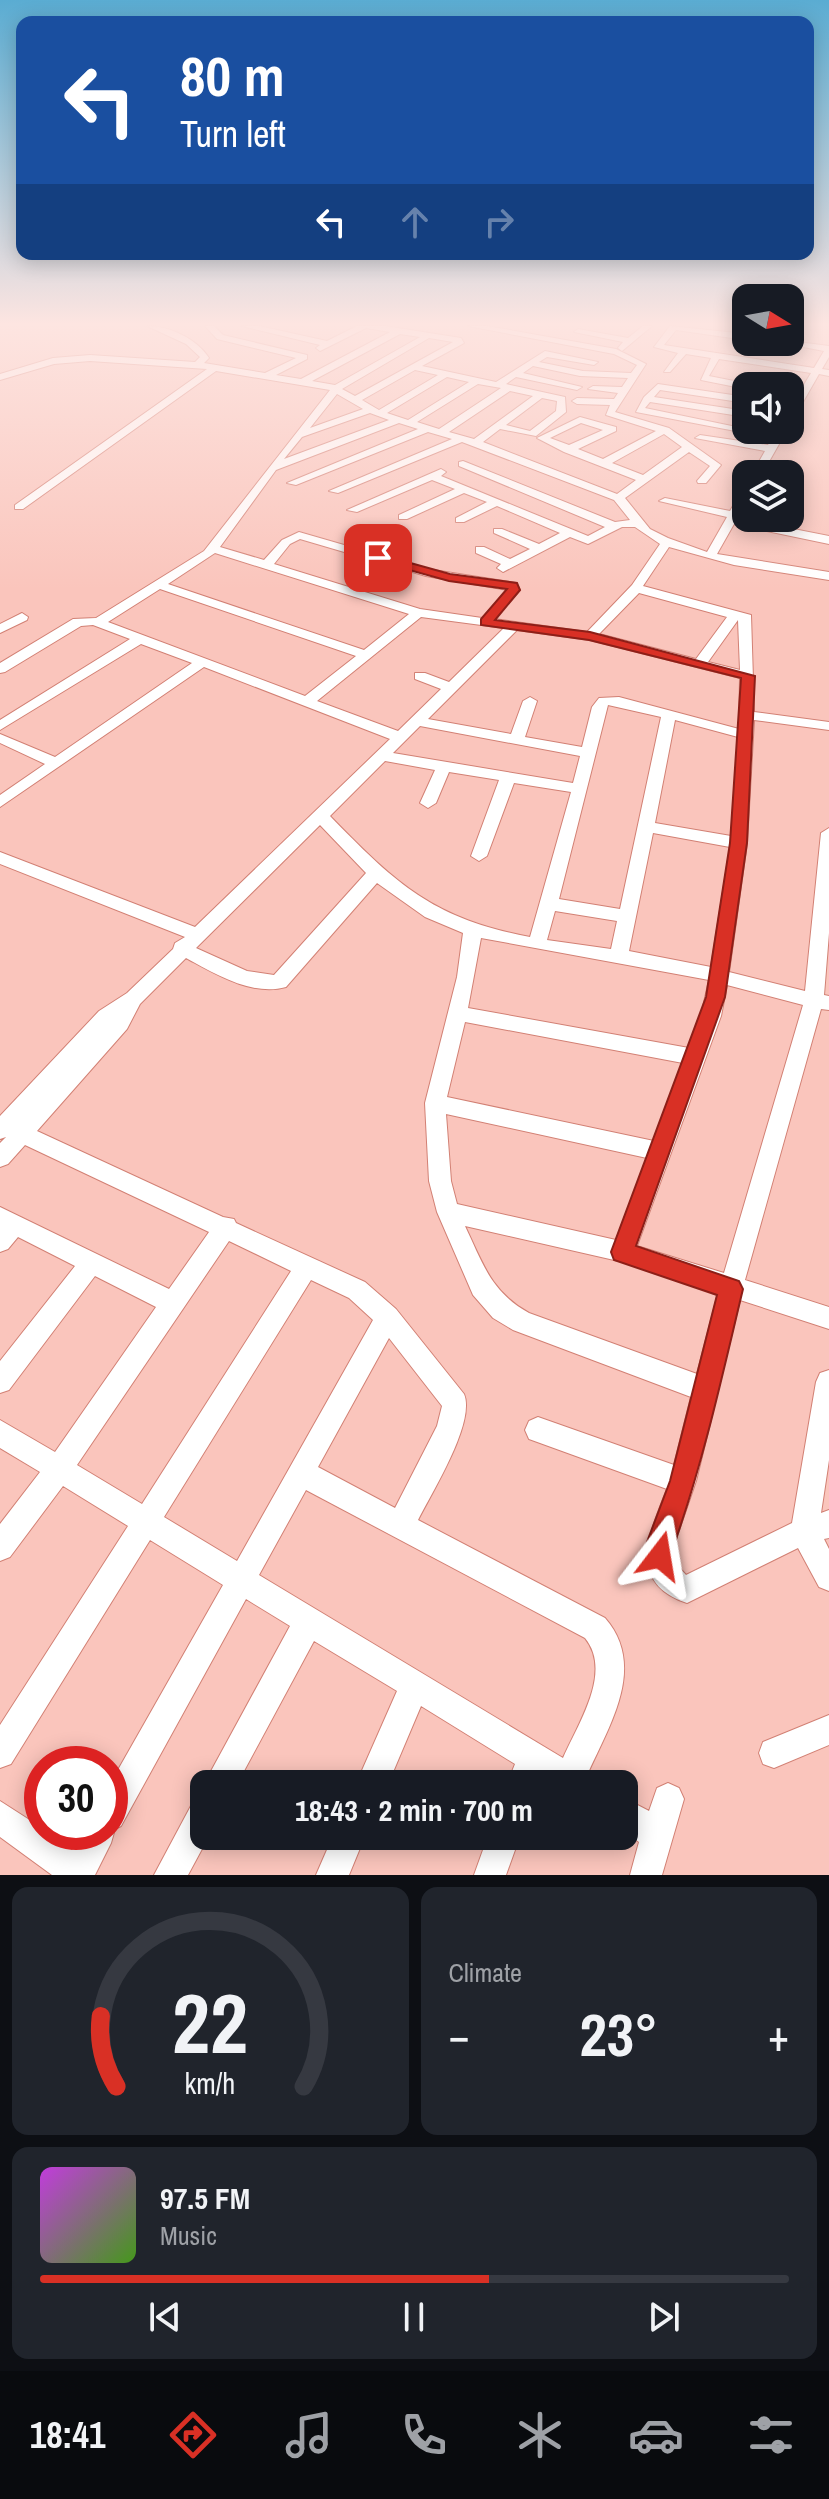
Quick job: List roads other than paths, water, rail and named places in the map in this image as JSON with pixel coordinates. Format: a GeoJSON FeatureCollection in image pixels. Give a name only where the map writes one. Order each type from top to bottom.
{"type":"FeatureCollection","features":[{"type":"Feature","properties":{"kind":"street"},"geometry":{"type":"LineString","coordinates":[[19,507],[150,414]]}},
{"type":"Feature","properties":{"kind":"street"},"geometry":{"type":"LineString","coordinates":[[98,622],[215,549],[272,468],[316,414]]}},
{"type":"Feature","properties":{"kind":"street"},"geometry":{"type":"LineString","coordinates":[[298,435],[369,414]]}},
{"type":"Feature","properties":{"kind":"street"},"geometry":{"type":"LineString","coordinates":[[378,414],[496,450],[621,496]]}},
{"type":"Feature","properties":{"kind":"street"},"geometry":{"type":"LineString","coordinates":[[272,468],[403,422],[418,414]]}},
{"type":"Feature","properties":{"kind":"street"},"geometry":{"type":"LineString","coordinates":[[440,433],[467,414]]}},
{"type":"Feature","properties":{"kind":"street"},"geometry":{"type":"LineString","coordinates":[[475,443],[515,414]]}},
{"type":"Feature","properties":{"kind":"street"},"geometry":{"type":"LineString","coordinates":[[498,426],[532,434],[559,414]]}},
{"type":"Feature","properties":{"kind":"street"},"geometry":{"type":"LineString","coordinates":[[611,414],[665,430],[716,465],[702,481]]}},
{"type":"Feature","properties":{"kind":"street"},"geometry":{"type":"LineString","coordinates":[[654,414],[732,427]]}},
{"type":"Feature","properties":{"kind":"street"},"geometry":{"type":"LineString","coordinates":[[568,450],[612,429],[582,420],[542,438],[568,450],[645,480]]}},
{"type":"Feature","properties":{"kind":"street"},"geometry":{"type":"LineString","coordinates":[[292,483],[427,429]]}},
{"type":"Feature","properties":{"kind":"street"},"geometry":{"type":"LineString","coordinates":[[603,463],[665,430]]}},
{"type":"Feature","properties":{"kind":"street"},"geometry":{"type":"LineString","coordinates":[[700,438],[771,449]]}},
{"type":"Feature","properties":{"kind":"street"},"geometry":{"type":"LineString","coordinates":[[334,491],[461,439]]}},
{"type":"Feature","properties":{"kind":"street"},"geometry":{"type":"LineString","coordinates":[[765,460],[774,444]]}},
{"type":"Feature","properties":{"kind":"street"},"geometry":{"type":"LineString","coordinates":[[511,446],[621,496],[639,523],[667,542],[711,555],[829,576]]}},
{"type":"Feature","properties":{"kind":"street"},"geometry":{"type":"LineString","coordinates":[[621,496],[689,447]]}},
{"type":"Feature","properties":{"kind":"street"},"geometry":{"type":"LineString","coordinates":[[353,510],[496,450]]}},
{"type":"Feature","properties":{"kind":"street"},"geometry":{"type":"LineString","coordinates":[[463,464],[616,527]]}},
{"type":"Feature","properties":{"kind":"street"},"geometry":{"type":"LineString","coordinates":[[433,476],[588,540],[616,527],[639,523]]}},
{"type":"Feature","properties":{"kind":"street"},"geometry":{"type":"LineString","coordinates":[[403,517],[464,489]]}},
{"type":"Feature","properties":{"kind":"street"},"geometry":{"type":"LineString","coordinates":[[665,501],[732,518],[711,555]]}},
{"type":"Feature","properties":{"kind":"street"},"geometry":{"type":"LineString","coordinates":[[460,520],[497,502]]}},
{"type":"Feature","properties":{"kind":"street"},"geometry":{"type":"LineString","coordinates":[[529,516],[498,531],[539,548]]}},
{"type":"Feature","properties":{"kind":"street"},"geometry":{"type":"LineString","coordinates":[[794,532],[829,540]]}},
{"type":"Feature","properties":{"kind":"street"},"geometry":{"type":"LineString","coordinates":[[480,550],[506,566],[568,533]]}},
{"type":"Feature","properties":{"kind":"street"},"geometry":{"type":"LineString","coordinates":[[266,565],[286,542],[299,535],[426,572],[512,586],[514,590],[485,622]]}},
{"type":"Feature","properties":{"kind":"street"},"geometry":{"type":"LineString","coordinates":[[590,636],[636,588],[667,542]]}},
{"type":"Feature","properties":{"kind":"street"},"geometry":{"type":"LineString","coordinates":[[215,549],[418,613],[512,628],[590,636],[748,676]]}},
{"type":"Feature","properties":{"kind":"street"},"geometry":{"type":"LineString","coordinates":[[160,585],[367,655]]}},
{"type":"Feature","properties":{"kind":"street"},"geometry":{"type":"LineString","coordinates":[[623,1252],[693,1057],[711,1016],[739,843],[748,676],[747,621],[736,613],[636,588]]}},
{"type":"Feature","properties":{"kind":"street"},"geometry":{"type":"LineString","coordinates":[[308,701],[418,613]]}},
{"type":"Feature","properties":{"kind":"street"},"geometry":{"type":"LineString","coordinates":[[700,663],[736,613]]}},
{"type":"Feature","properties":{"kind":"street"},"geometry":{"type":"LineString","coordinates":[[0,629],[22,617]]}},
{"type":"Feature","properties":{"kind":"street"},"geometry":{"type":"LineString","coordinates":[[3,665],[78,622],[98,622],[138,640],[399,737]]}},
{"type":"Feature","properties":{"kind":"street"},"geometry":{"type":"LineString","coordinates":[[0,1158],[11,1132],[120,1024],[134,998],[181,948],[321,816],[512,628]]}},
{"type":"Feature","properties":{"kind":"street"},"geometry":{"type":"LineString","coordinates":[[0,726],[138,640]]}},
{"type":"Feature","properties":{"kind":"street"},"geometry":{"type":"LineString","coordinates":[[0,802],[201,663]]}},
{"type":"Feature","properties":{"kind":"street"},"geometry":{"type":"LineString","coordinates":[[420,676],[451,688]]}},
{"type":"Feature","properties":{"kind":"street"},"geometry":{"type":"LineString","coordinates":[[517,739],[530,701]]}},
{"type":"Feature","properties":{"kind":"street"},"geometry":{"type":"LineString","coordinates":[[537,943],[580,789],[599,707],[604,701],[619,701],[746,735]]}},
{"type":"Feature","properties":{"kind":"street"},"geometry":{"type":"LineString","coordinates":[[619,956],[669,715]]}},
{"type":"Feature","properties":{"kind":"street"},"geometry":{"type":"LineString","coordinates":[[747,715],[829,726]]}},
{"type":"Feature","properties":{"kind":"street"},"geometry":{"type":"LineString","coordinates":[[417,721],[589,753]]}},
{"type":"Feature","properties":{"kind":"street"},"geometry":{"type":"LineString","coordinates":[[0,738],[57,763]]}},
{"type":"Feature","properties":{"kind":"street"},"geometry":{"type":"LineString","coordinates":[[381,756],[580,789]]}},
{"type":"Feature","properties":{"kind":"street"},"geometry":{"type":"LineString","coordinates":[[428,803],[444,767]]}},
{"type":"Feature","properties":{"kind":"street"},"geometry":{"type":"LineString","coordinates":[[479,856],[508,778]]}},
{"type":"Feature","properties":{"kind":"street"},"geometry":{"type":"LineString","coordinates":[[321,816],[376,873],[433,914],[473,928],[537,943],[619,956],[822,1002]]}},
{"type":"Feature","properties":{"kind":"street"},"geometry":{"type":"LineString","coordinates":[[646,827],[739,843]]}},
{"type":"Feature","properties":{"kind":"street"},"geometry":{"type":"LineString","coordinates":[[816,1528],[687,1589],[675,1585],[663,1570],[661,1542],[683,1481],[731,1289],[822,1002],[829,833]]}},
{"type":"Feature","properties":{"kind":"street"},"geometry":{"type":"LineString","coordinates":[[0,858],[195,934]]}},
{"type":"Feature","properties":{"kind":"street"},"geometry":{"type":"LineString","coordinates":[[181,948],[230,972],[266,982],[279,982],[376,873]]}},
{"type":"Feature","properties":{"kind":"street"},"geometry":{"type":"LineString","coordinates":[[549,904],[628,916]]}},
{"type":"Feature","properties":{"kind":"street"},"geometry":{"type":"LineString","coordinates":[[473,928],[457,1013],[435,1103],[440,1181],[448,1212],[481,1287],[501,1310],[522,1322],[707,1390]]}},
{"type":"Feature","properties":{"kind":"street"},"geometry":{"type":"LineString","coordinates":[[457,1013],[693,1057]]}},
{"type":"Feature","properties":{"kind":"street"},"geometry":{"type":"LineString","coordinates":[[435,1103],[658,1151]]}},
{"type":"Feature","properties":{"kind":"street"},"geometry":{"type":"LineString","coordinates":[[11,1132],[308,1265],[357,1290],[388,1317],[455,1403],[449,1429],[401,1526]]}},
{"type":"Feature","properties":{"kind":"street"},"geometry":{"type":"LineString","coordinates":[[448,1212],[623,1252],[829,1318]]}},
{"type":"Feature","properties":{"kind":"street"},"geometry":{"type":"LineString","coordinates":[[0,1547],[59,1469],[226,1226]]}},
{"type":"Feature","properties":{"kind":"street"},"geometry":{"type":"LineString","coordinates":[[5,1228],[172,1303]]}},
{"type":"Feature","properties":{"kind":"street"},"geometry":{"type":"LineString","coordinates":[[0,1381],[91,1264]]}},
{"type":"Feature","properties":{"kind":"street"},"geometry":{"type":"LineString","coordinates":[[0,1753],[308,1265]]}},
{"type":"Feature","properties":{"kind":"street"},"geometry":{"type":"LineString","coordinates":[[128,1783],[388,1317]]}},
{"type":"Feature","properties":{"kind":"street"},"geometry":{"type":"LineString","coordinates":[[829,1382],[816,1528],[829,1577]]}},
{"type":"Feature","properties":{"kind":"street"},"geometry":{"type":"LineString","coordinates":[[538,1430],[683,1481]]}},
{"type":"Feature","properties":{"kind":"street"},"geometry":{"type":"LineString","coordinates":[[0,1433],[147,1520],[240,1582],[415,1685],[527,1770]]}},
{"type":"Feature","properties":{"kind":"street"},"geometry":{"type":"LineString","coordinates":[[300,1472],[595,1628],[606,1642],[611,1659],[605,1689],[578,1770]]}},
{"type":"Feature","properties":{"kind":"street"},"geometry":{"type":"LineString","coordinates":[[228,1770],[309,1621]]}},
{"type":"Feature","properties":{"kind":"street"},"geometry":{"type":"LineString","coordinates":[[378,1770],[415,1685]]}},
{"type":"Feature","properties":{"kind":"street"},"geometry":{"type":"LineString","coordinates":[[774,1753],[829,1730]]}},
{"type":"Feature","properties":{"kind":"street"},"geometry":{"type":"LineString","coordinates":[[646,1875],[668,1799]]}},
{"type":"Feature","properties":{"kind":"street"},"geometry":{"type":"LineString","coordinates":[[0,1817],[78,1874],[91,1850]]}},
{"type":"Feature","properties":{"kind":"street"},"geometry":{"type":"LineString","coordinates":[[638,1823],[658,1835]]}},
{"type":"Feature","properties":{"kind":"street"},"geometry":{"type":"LineString","coordinates":[[170,1875],[190,1839]]}},
{"type":"Feature","properties":{"kind":"street"},"geometry":{"type":"LineString","coordinates":[[332,1875],[343,1850]]}},
{"type":"Feature","properties":{"kind":"street"},"geometry":{"type":"LineString","coordinates":[[490,1875],[499,1850]]}}]}
